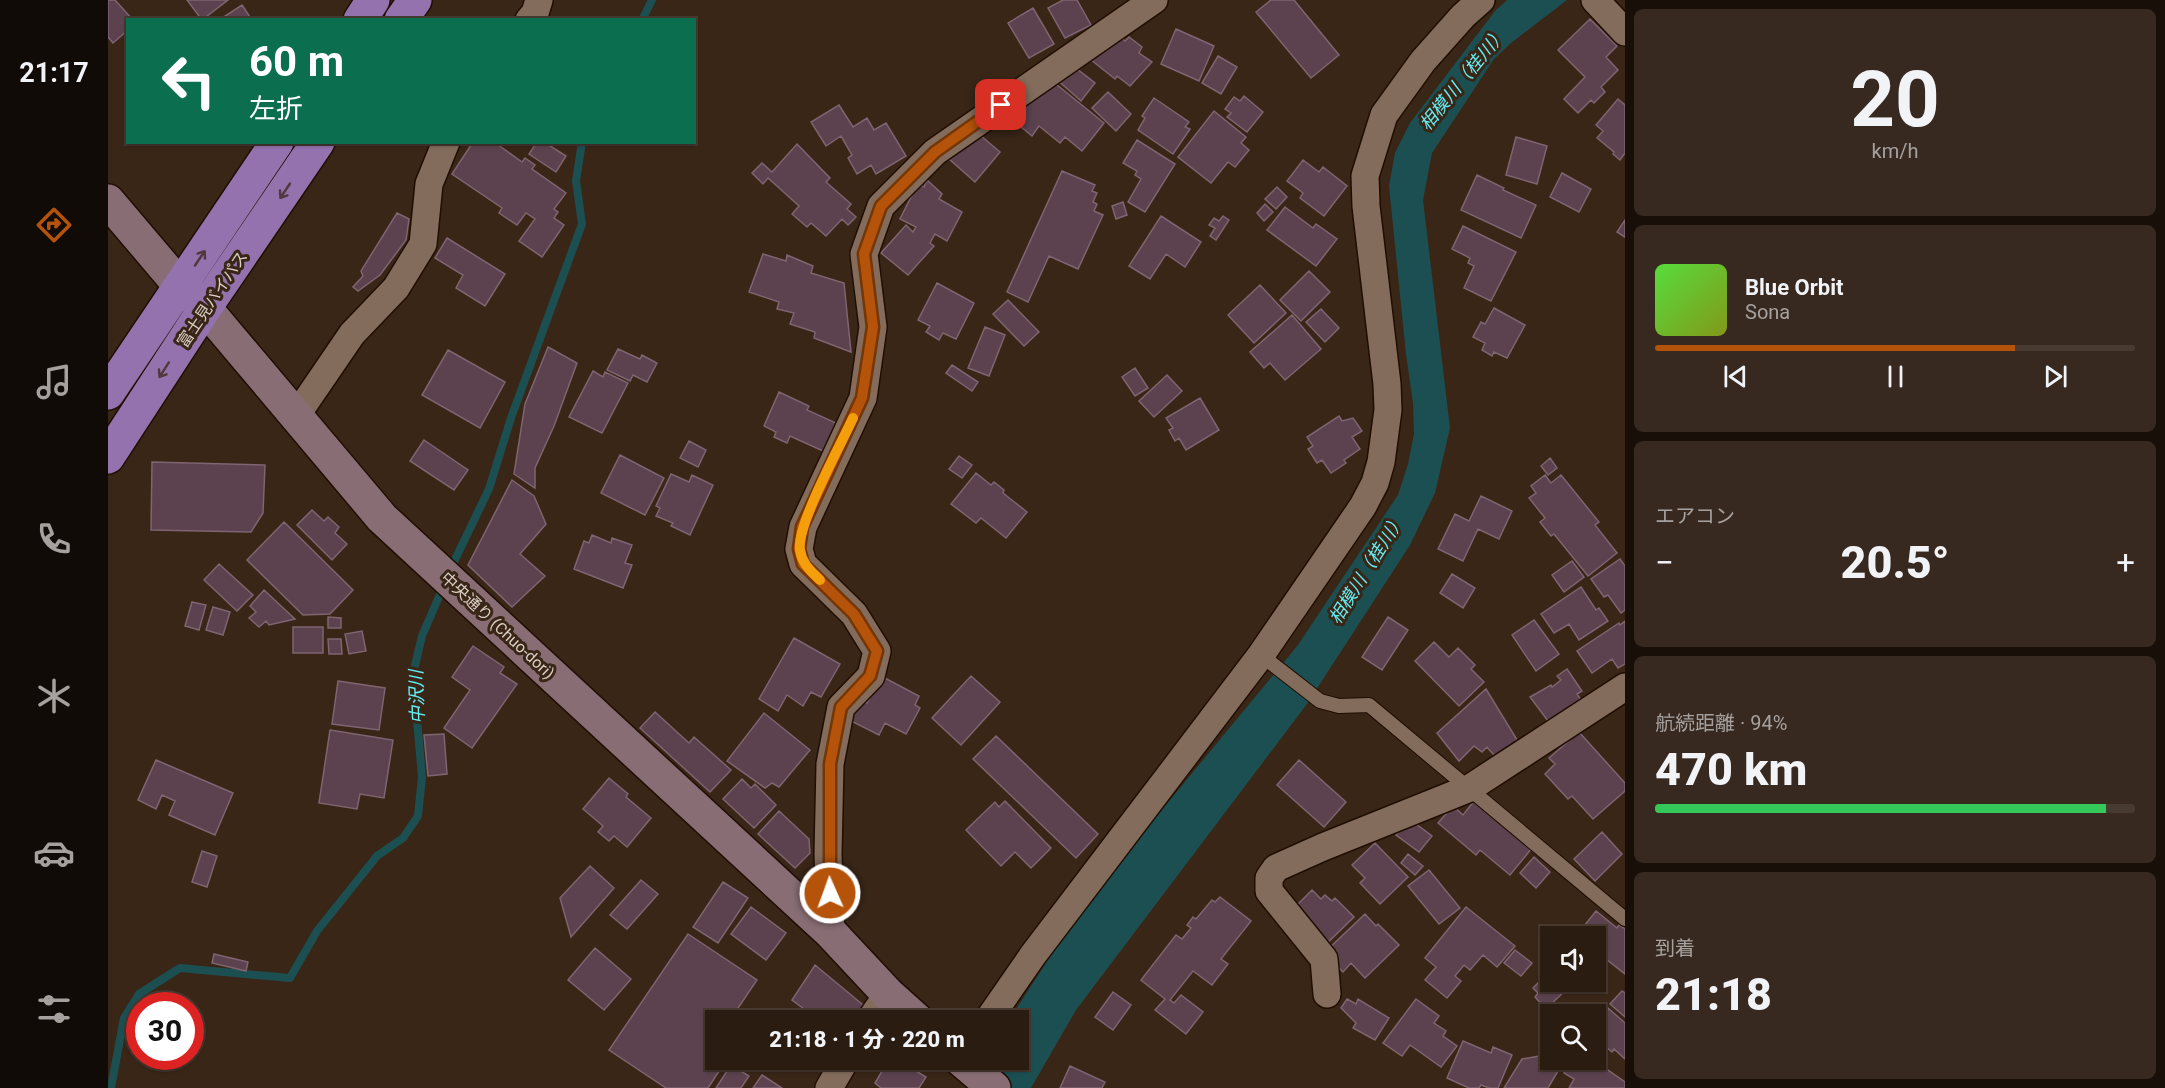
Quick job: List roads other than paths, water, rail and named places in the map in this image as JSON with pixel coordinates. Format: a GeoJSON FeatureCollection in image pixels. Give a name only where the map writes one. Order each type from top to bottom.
{"type":"FeatureCollection","features":[{"type":"Feature","properties":{"kind":"highway"},"geometry":{"type":"LineString","coordinates":[[361,18],[373,0]]}},
{"type":"Feature","properties":{"kind":"highway"},"geometry":{"type":"LineString","coordinates":[[402,18],[415,0]]}},
{"type":"Feature","properties":{"kind":"highway","name":"富士見バイパス"},"geometry":{"type":"LineString","coordinates":[[108,393],[277,144]]}},
{"type":"Feature","properties":{"kind":"highway","name":"富士見バイパス"},"geometry":{"type":"LineString","coordinates":[[108,457],[205,308],[317,144]]}},
{"type":"Feature","properties":{"kind":"street"},"geometry":{"type":"LineString","coordinates":[[531,18],[535,13],[539,0]]}},
{"type":"Feature","properties":{"kind":"street"},"geometry":{"type":"LineString","coordinates":[[831,933],[828,854],[830,764],[841,707],[870,676],[877,651],[854,614],[803,564],[799,549],[802,527],[862,398],[873,327],[864,254],[881,206],[935,152],[1154,0]]}},
{"type":"Feature","properties":{"kind":"street"},"geometry":{"type":"LineString","coordinates":[[995,1010],[1033,955],[1265,659],[1363,506],[1375,483],[1386,435],[1387,384],[1366,206],[1365,176],[1384,115],[1423,61],[1463,16],[1481,0]]}},
{"type":"Feature","properties":{"kind":"street"},"geometry":{"type":"LineString","coordinates":[[1595,0],[1625,32]]}},
{"type":"Feature","properties":{"kind":"street"},"geometry":{"type":"LineString","coordinates":[[296,416],[351,334],[396,288],[423,244],[429,184],[445,144]]}},
{"type":"Feature","properties":{"kind":"street","name":"中央通り (Chuo-dori)"},"geometry":{"type":"LineString","coordinates":[[108,201],[181,287],[205,308],[382,518],[831,933],[906,1010]]}},
{"type":"Feature","properties":{"kind":"street"},"geometry":{"type":"LineString","coordinates":[[1327,994],[1324,959],[1269,891],[1269,878],[1276,868],[1470,788],[1625,687]]}},
{"type":"Feature","properties":{"kind":"street"},"geometry":{"type":"LineString","coordinates":[[877,1010],[888,994]]}},
{"type":"Feature","properties":{"kind":"street"},"geometry":{"type":"LineString","coordinates":[[830,1088],[840,1070]]}},
{"type":"Feature","properties":{"kind":"street"},"geometry":{"type":"LineString","coordinates":[[973,1070],[994,1088]]}},
{"type":"Feature","properties":{"kind":"lane"},"geometry":{"type":"LineString","coordinates":[[1265,659],[1320,701],[1339,706],[1369,705],[1625,919]]}},
{"type":"Feature","properties":{"kind":"water","name":"相模川（桂川）"},"geometry":{"type":"Polygon","coordinates":[[[1507,0],[1567,0],[1494,59],[1432,153],[1423,200],[1450,428],[1435,493],[1410,545],[1307,704],[1076,1010],[1031,1088],[973,1088],[982,1070],[1029,1070],[1029,1010],[1015,1010],[1084,904],[1298,645],[1398,495],[1408,464],[1414,434],[1413,403],[1389,186],[1395,153],[1410,123],[1495,11],[1507,0]]]}},
{"type":"Feature","properties":{"kind":"waterway","name":"中沢川"},"geometry":{"type":"LineString","coordinates":[[643,18],[652,0]]}},
{"type":"Feature","properties":{"kind":"waterway","name":"中沢川"},"geometry":{"type":"LineString","coordinates":[[450,570],[489,489],[511,418],[582,224],[576,181],[582,144]]}},
{"type":"Feature","properties":{"kind":"waterway","name":"中沢川"},"geometry":{"type":"LineString","coordinates":[[111,1088],[124,1018],[139,994],[180,968],[290,978],[317,931],[377,856],[403,838],[418,816],[422,777],[413,674],[422,636],[444,585]]}}]}
